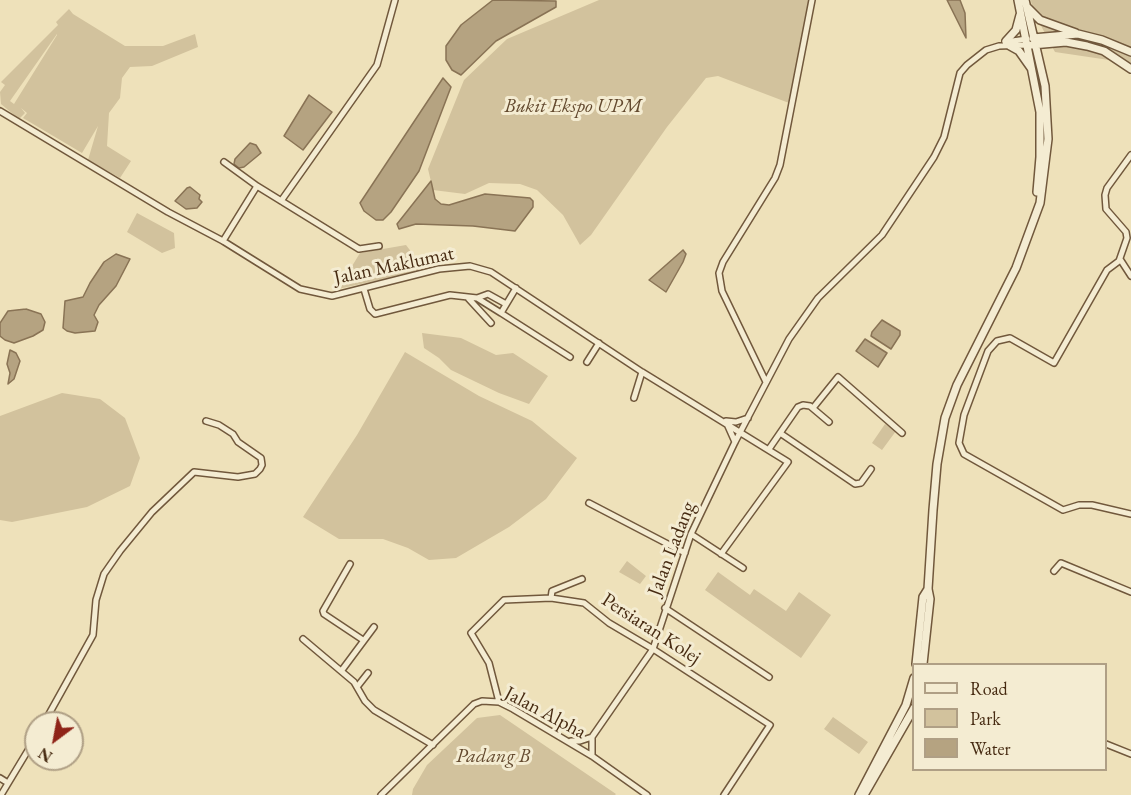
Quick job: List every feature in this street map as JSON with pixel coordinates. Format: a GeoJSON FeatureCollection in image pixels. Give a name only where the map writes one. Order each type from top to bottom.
{"type":"FeatureCollection","features":[{"type":"Feature","properties":{"kind":"street"},"geometry":{"type":"LineString","coordinates":[[281,201],[377,65],[395,0]]}},
{"type":"Feature","properties":{"kind":"street"},"geometry":{"type":"LineString","coordinates":[[766,382],[722,291],[719,273],[723,262],[775,178],[780,165],[812,0]]}},
{"type":"Feature","properties":{"kind":"street"},"geometry":{"type":"LineString","coordinates":[[1018,0],[1040,20],[1131,52]]}},
{"type":"Feature","properties":{"kind":"street"},"geometry":{"type":"LineString","coordinates":[[1024,6],[1040,112],[1040,157],[1032,222]]}},
{"type":"Feature","properties":{"kind":"street"},"geometry":{"type":"LineString","coordinates":[[1008,44],[1016,30],[1024,6]]}},
{"type":"Feature","properties":{"kind":"street"},"geometry":{"type":"LineString","coordinates":[[1008,44],[1078,34]]}},
{"type":"Feature","properties":{"kind":"street"},"geometry":{"type":"LineString","coordinates":[[1031,42],[1066,42],[1104,51],[1131,69]]}},
{"type":"Feature","properties":{"kind":"street"},"geometry":{"type":"LineString","coordinates":[[923,663],[930,599],[928,588],[937,464],[945,418],[957,385],[1016,268],[1040,204],[1048,139],[1045,86],[1040,61],[1031,42]]}},
{"type":"Feature","properties":{"kind":"street"},"geometry":{"type":"LineString","coordinates":[[1040,61],[1044,50],[1053,43]]}},
{"type":"Feature","properties":{"kind":"street"},"geometry":{"type":"LineString","coordinates":[[1008,44],[1026,58],[1034,75]]}},
{"type":"Feature","properties":{"kind":"street","name":"Jalan Ladang"},"geometry":{"type":"LineString","coordinates":[[592,737],[653,649],[691,534],[735,442],[789,339],[811,307],[882,235],[934,157],[944,137],[960,73],[986,50],[1008,44]]}},
{"type":"Feature","properties":{"kind":"street","name":"Jalan Maklumat"},"geometry":{"type":"LineString","coordinates":[[0,109],[168,212],[224,241],[300,289],[332,296],[439,269],[470,266],[491,272],[642,372],[769,448]]}},
{"type":"Feature","properties":{"kind":"street"},"geometry":{"type":"LineString","coordinates":[[1131,155],[1129,162],[1107,188],[1104,201],[1110,214],[1126,232],[1127,238],[1117,261],[1107,270],[1054,363],[1010,338],[997,341],[988,351],[964,415],[959,443],[964,454],[1063,510],[1079,505],[1092,505],[1131,514]]}},
{"type":"Feature","properties":{"kind":"street"},"geometry":{"type":"LineString","coordinates":[[224,162],[257,186],[359,249],[379,246]]}},
{"type":"Feature","properties":{"kind":"street"},"geometry":{"type":"LineString","coordinates":[[224,241],[257,186]]}},
{"type":"Feature","properties":{"kind":"street"},"geometry":{"type":"LineString","coordinates":[[1117,261],[1131,276]]}},
{"type":"Feature","properties":{"kind":"street"},"geometry":{"type":"LineString","coordinates":[[501,313],[516,288]]}},
{"type":"Feature","properties":{"kind":"street"},"geometry":{"type":"LineString","coordinates":[[364,289],[370,309],[375,314],[450,295],[477,298],[488,294],[506,304]]}},
{"type":"Feature","properties":{"kind":"street"},"geometry":{"type":"LineString","coordinates":[[467,297],[491,323]]}},
{"type":"Feature","properties":{"kind":"street"},"geometry":{"type":"LineString","coordinates":[[477,298],[570,357]]}},
{"type":"Feature","properties":{"kind":"street"},"geometry":{"type":"LineString","coordinates":[[586,362],[599,343]]}},
{"type":"Feature","properties":{"kind":"street"},"geometry":{"type":"LineString","coordinates":[[634,398],[642,372]]}},
{"type":"Feature","properties":{"kind":"street"},"geometry":{"type":"LineString","coordinates":[[813,408],[838,377],[902,433]]}},
{"type":"Feature","properties":{"kind":"street"},"geometry":{"type":"LineString","coordinates":[[721,554],[788,462],[769,448],[798,407],[804,405],[813,408],[829,422]]}},
{"type":"Feature","properties":{"kind":"street"},"geometry":{"type":"LineString","coordinates":[[724,421],[736,422],[748,417]]}},
{"type":"Feature","properties":{"kind":"street"},"geometry":{"type":"LineString","coordinates":[[51,711],[93,635],[96,600],[104,574],[152,512],[194,472],[238,477],[255,474],[261,469],[261,458],[238,442],[233,434],[219,425],[206,421]]}},
{"type":"Feature","properties":{"kind":"street"},"geometry":{"type":"LineString","coordinates":[[724,421],[735,442]]}},
{"type":"Feature","properties":{"kind":"street"},"geometry":{"type":"LineString","coordinates":[[780,434],[855,484],[861,483],[871,470]]}},
{"type":"Feature","properties":{"kind":"street"},"geometry":{"type":"LineString","coordinates":[[589,503],[685,553]]}},
{"type":"Feature","properties":{"kind":"street"},"geometry":{"type":"LineString","coordinates":[[691,534],[743,568]]}},
{"type":"Feature","properties":{"kind":"street"},"geometry":{"type":"LineString","coordinates":[[1054,571],[1061,563],[1131,592]]}},
{"type":"Feature","properties":{"kind":"street"},"geometry":{"type":"LineString","coordinates":[[350,564],[323,611],[324,614],[363,640]]}},
{"type":"Feature","properties":{"kind":"street"},"geometry":{"type":"LineString","coordinates":[[551,598],[552,591],[582,579]]}},
{"type":"Feature","properties":{"kind":"street"},"geometry":{"type":"LineString","coordinates":[[916,663],[922,597],[928,588]]}},
{"type":"Feature","properties":{"kind":"street","name":"Persiaran Kolej"},"geometry":{"type":"LineString","coordinates":[[499,702],[489,663],[471,633],[504,600],[551,598],[584,603],[609,623],[770,725],[724,795]]}},
{"type":"Feature","properties":{"kind":"street"},"geometry":{"type":"LineString","coordinates":[[665,609],[769,677]]}},
{"type":"Feature","properties":{"kind":"street"},"geometry":{"type":"LineString","coordinates":[[342,670],[374,627]]}},
{"type":"Feature","properties":{"kind":"street"},"geometry":{"type":"LineString","coordinates":[[303,639],[342,670],[374,710],[433,745]]}},
{"type":"Feature","properties":{"kind":"street"},"geometry":{"type":"LineString","coordinates":[[924,656],[928,663]]}},
{"type":"Feature","properties":{"kind":"street"},"geometry":{"type":"LineString","coordinates":[[357,687],[368,673]]}},
{"type":"Feature","properties":{"kind":"street"},"geometry":{"type":"LineString","coordinates":[[859,795],[906,705],[912,685]]}},
{"type":"Feature","properties":{"kind":"street","name":"Jalan Alpha"},"geometry":{"type":"LineString","coordinates":[[381,795],[474,704],[482,701],[499,702],[568,740],[647,795]]}},
{"type":"Feature","properties":{"kind":"street"},"geometry":{"type":"LineString","coordinates":[[864,795],[912,711]]}},
{"type":"Feature","properties":{"kind":"street"},"geometry":{"type":"LineString","coordinates":[[568,740],[580,741],[592,737],[592,756]]}},
{"type":"Feature","properties":{"kind":"street"},"geometry":{"type":"LineString","coordinates":[[1107,744],[1131,754]]}},
{"type":"Feature","properties":{"kind":"street"},"geometry":{"type":"LineString","coordinates":[[1,795],[24,757]]}},
{"type":"Feature","properties":{"kind":"street"},"geometry":{"type":"LineString","coordinates":[[0,778],[8,783]]}},
{"type":"Feature","properties":{"kind":"green space","name":"Bukit Ekspo UPM"},"geometry":{"type":"Polygon","coordinates":[[[599,0],[813,0],[789,103],[718,76],[706,78],[667,127],[591,235],[580,245],[563,215],[537,190],[520,184],[489,183],[465,194],[433,190],[428,169],[464,80],[507,39],[599,0]]]}},
{"type":"Feature","properties":{"kind":"green space"},"geometry":{"type":"Polygon","coordinates":[[[1031,0],[1131,0],[1131,74],[1109,60],[1055,52],[1032,9],[1031,0]]]}},
{"type":"Feature","properties":{"kind":"green space"},"geometry":{"type":"Polygon","coordinates":[[[69,9],[73,14],[125,46],[163,46],[195,34],[198,47],[152,66],[130,67],[122,78],[120,98],[109,113],[107,146],[131,161],[120,178],[88,160],[98,126],[82,153],[23,118],[27,113],[21,108],[25,113],[19,119],[1,104],[0,92],[5,85],[1,82],[58,25],[56,22],[69,9]],[[57,35],[10,101],[14,104],[57,35]]]}},
{"type":"Feature","properties":{"kind":"green space"},"geometry":{"type":"Polygon","coordinates":[[[137,213],[174,233],[175,248],[162,253],[127,232],[137,213]]]}},
{"type":"Feature","properties":{"kind":"green space"},"geometry":{"type":"Polygon","coordinates":[[[406,245],[425,270],[338,289],[360,253],[406,245]]]}},
{"type":"Feature","properties":{"kind":"green space"},"geometry":{"type":"Polygon","coordinates":[[[422,333],[461,338],[496,355],[513,353],[548,376],[529,404],[499,393],[451,370],[424,348],[422,333]]]}},
{"type":"Feature","properties":{"kind":"green space"},"geometry":{"type":"Polygon","coordinates":[[[405,352],[479,396],[532,421],[577,458],[546,499],[509,527],[456,558],[429,560],[408,548],[383,539],[339,539],[303,517],[357,435],[405,352]]]}},
{"type":"Feature","properties":{"kind":"green space"},"geometry":{"type":"Polygon","coordinates":[[[62,393],[100,399],[125,418],[140,458],[130,486],[87,507],[12,522],[0,520],[0,416],[62,393]]]}},
{"type":"Feature","properties":{"kind":"green space"},"geometry":{"type":"Polygon","coordinates":[[[885,424],[896,431],[882,450],[872,443],[885,424]]]}},
{"type":"Feature","properties":{"kind":"green space"},"geometry":{"type":"Polygon","coordinates":[[[627,561],[646,576],[640,584],[619,572],[627,561]]]}},
{"type":"Feature","properties":{"kind":"green space"},"geometry":{"type":"Polygon","coordinates":[[[718,572],[750,595],[754,589],[786,611],[799,592],[831,615],[801,658],[705,590],[718,572]]]}},
{"type":"Feature","properties":{"kind":"green space","name":"Padang B"},"geometry":{"type":"Polygon","coordinates":[[[500,715],[616,794],[412,795],[427,765],[477,718],[500,715]]]}},
{"type":"Feature","properties":{"kind":"green space"},"geometry":{"type":"Polygon","coordinates":[[[833,717],[868,742],[859,754],[824,729],[833,717]]]}},
{"type":"Feature","properties":{"kind":"water"},"geometry":{"type":"Polygon","coordinates":[[[493,0],[556,1],[556,7],[496,41],[461,75],[452,70],[446,60],[446,46],[461,25],[493,0]]]}},
{"type":"Feature","properties":{"kind":"water"},"geometry":{"type":"Polygon","coordinates":[[[947,0],[960,0],[965,13],[966,38],[947,0]]]}},
{"type":"Feature","properties":{"kind":"water"},"geometry":{"type":"Polygon","coordinates":[[[443,78],[451,87],[419,171],[391,212],[383,220],[376,220],[364,211],[360,203],[443,78]]]}},
{"type":"Feature","properties":{"kind":"water"},"geometry":{"type":"Polygon","coordinates":[[[309,95],[332,112],[303,150],[284,136],[309,95]]]}},
{"type":"Feature","properties":{"kind":"water"},"geometry":{"type":"Polygon","coordinates":[[[250,143],[256,145],[261,153],[244,167],[239,168],[234,164],[235,159],[250,143]]]}},
{"type":"Feature","properties":{"kind":"water"},"geometry":{"type":"Polygon","coordinates":[[[431,181],[435,199],[441,204],[449,205],[485,194],[530,198],[533,201],[533,207],[515,231],[473,226],[416,224],[399,229],[397,224],[431,181]]]}},
{"type":"Feature","properties":{"kind":"water"},"geometry":{"type":"Polygon","coordinates":[[[190,187],[200,195],[199,199],[202,202],[197,208],[186,209],[175,201],[190,187]]]}},
{"type":"Feature","properties":{"kind":"water"},"geometry":{"type":"Polygon","coordinates":[[[683,250],[686,254],[683,262],[666,292],[649,280],[683,250]]]}},
{"type":"Feature","properties":{"kind":"water"},"geometry":{"type":"Polygon","coordinates":[[[116,254],[130,259],[116,286],[99,305],[94,315],[98,322],[95,331],[75,333],[67,331],[63,328],[65,301],[83,297],[104,262],[116,254]]]}},
{"type":"Feature","properties":{"kind":"water"},"geometry":{"type":"Polygon","coordinates":[[[26,309],[41,314],[45,322],[43,330],[14,343],[0,336],[0,323],[8,311],[26,309]]]}},
{"type":"Feature","properties":{"kind":"water"},"geometry":{"type":"Polygon","coordinates":[[[882,320],[900,331],[891,349],[871,336],[882,320]]]}},
{"type":"Feature","properties":{"kind":"water"},"geometry":{"type":"Polygon","coordinates":[[[865,339],[887,353],[878,367],[856,351],[865,339]]]}},
{"type":"Feature","properties":{"kind":"water"},"geometry":{"type":"Polygon","coordinates":[[[10,350],[16,353],[20,361],[14,379],[8,384],[10,373],[7,364],[10,350]]]}}]}
